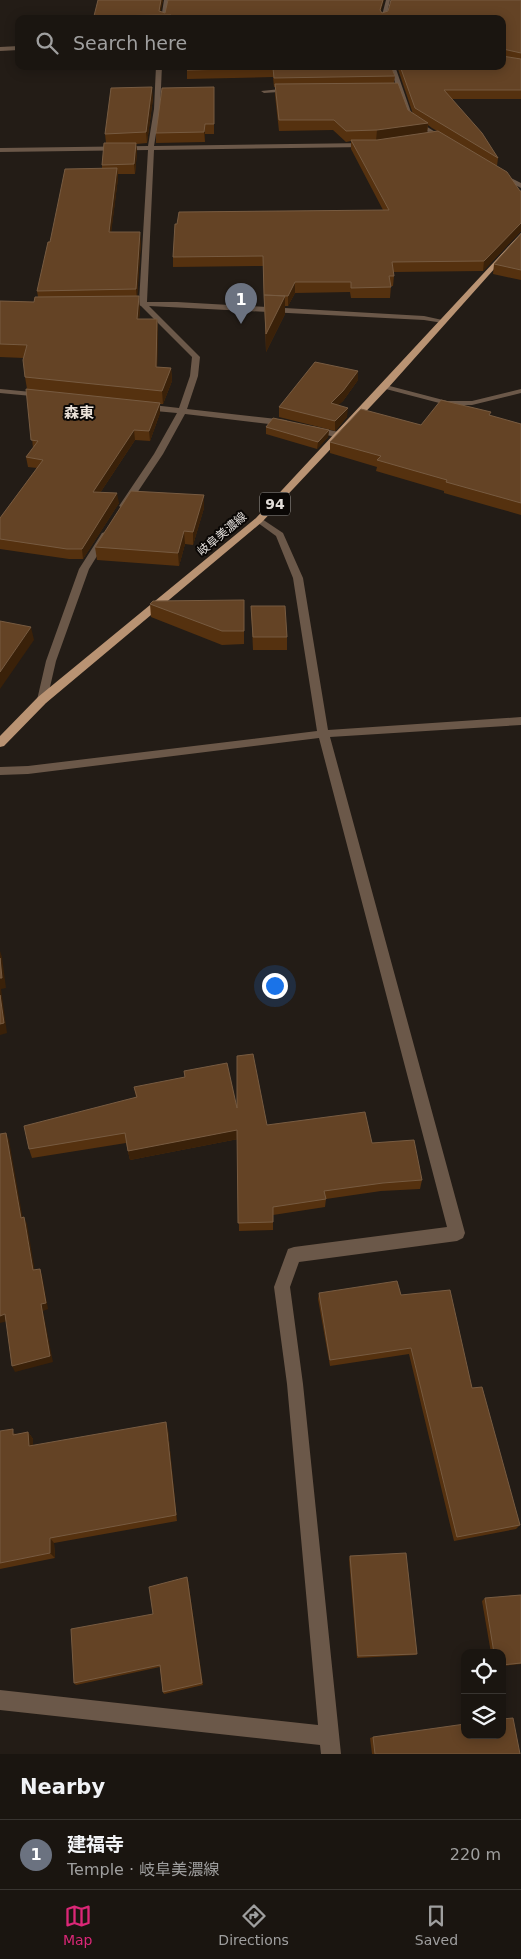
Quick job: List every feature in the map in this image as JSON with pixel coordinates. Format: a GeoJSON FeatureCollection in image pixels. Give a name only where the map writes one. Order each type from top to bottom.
{"type":"FeatureCollection","features":[{"type":"Feature","properties":{"kind":"main road","name":"岐阜美濃線"},"geometry":{"type":"LineString","coordinates":[[0,743],[42,700],[259,520],[340,435],[521,235]]}},
{"type":"Feature","properties":{"kind":"street"},"geometry":{"type":"LineString","coordinates":[[164,15],[166,0]]}},
{"type":"Feature","properties":{"kind":"street"},"geometry":{"type":"LineString","coordinates":[[384,15],[388,0]]}},
{"type":"Feature","properties":{"kind":"street"},"geometry":{"type":"LineString","coordinates":[[0,48],[15,48]]}},
{"type":"Feature","properties":{"kind":"street"},"geometry":{"type":"LineString","coordinates":[[120,511],[183,412],[196,372],[196,357],[143,304],[142,293],[151,148],[157,109],[159,70]]}},
{"type":"Feature","properties":{"kind":"street"},"geometry":{"type":"LineString","coordinates":[[394,70],[412,119],[454,146]]}},
{"type":"Feature","properties":{"kind":"street"},"geometry":{"type":"LineString","coordinates":[[391,89],[401,89]]}},
{"type":"Feature","properties":{"kind":"street"},"geometry":{"type":"LineString","coordinates":[[264,91],[303,90]]}},
{"type":"Feature","properties":{"kind":"street"},"geometry":{"type":"LineString","coordinates":[[431,137],[440,136]]}},
{"type":"Feature","properties":{"kind":"street"},"geometry":{"type":"LineString","coordinates":[[0,150],[376,145]]}},
{"type":"Feature","properties":{"kind":"street"},"geometry":{"type":"LineString","coordinates":[[490,169],[521,186]]}},
{"type":"Feature","properties":{"kind":"street"},"geometry":{"type":"LineString","coordinates":[[133,304],[177,304],[424,318],[443,321]]}},
{"type":"Feature","properties":{"kind":"street"},"geometry":{"type":"LineString","coordinates":[[385,386],[447,403],[472,402],[521,391]]}},
{"type":"Feature","properties":{"kind":"street"},"geometry":{"type":"LineString","coordinates":[[0,391],[56,396]]}},
{"type":"Feature","properties":{"kind":"street"},"geometry":{"type":"LineString","coordinates":[[134,406],[276,421],[340,435]]}},
{"type":"Feature","properties":{"kind":"street"},"geometry":{"type":"LineString","coordinates":[[0,1700],[330,1745],[295,1384],[282,1287],[294,1255],[457,1233],[323,734],[298,578],[280,535],[259,520]]}},
{"type":"Feature","properties":{"kind":"street"},"geometry":{"type":"LineString","coordinates":[[42,700],[51,661],[84,569],[110,528]]}},
{"type":"Feature","properties":{"kind":"street"},"geometry":{"type":"LineString","coordinates":[[0,771],[28,770],[323,734],[521,721]]}},
{"type":"Feature","properties":{"kind":"building"},"geometry":{"type":"Polygon","coordinates":[[[98,0],[161,0],[159,11],[165,13],[168,0],[383,0],[380,10],[382,13],[388,11],[391,0],[521,0],[521,53],[506,50],[506,15],[94,15],[98,0]]]}},
{"type":"Feature","properties":{"kind":"building"},"geometry":{"type":"Polygon","coordinates":[[[506,57],[521,59],[521,90],[444,90],[482,133],[498,158],[415,108],[401,70],[506,70],[506,57]]]}},
{"type":"Feature","properties":{"kind":"building"},"geometry":{"type":"Polygon","coordinates":[[[273,70],[393,70],[395,76],[274,78],[273,70]]]}},
{"type":"Feature","properties":{"kind":"building"},"geometry":{"type":"Polygon","coordinates":[[[398,83],[408,110],[428,123],[377,130],[346,131],[334,120],[279,120],[275,84],[398,83]]]}},
{"type":"Feature","properties":{"kind":"building"},"geometry":{"type":"Polygon","coordinates":[[[152,87],[146,132],[105,134],[111,88],[152,87]]]}},
{"type":"Feature","properties":{"kind":"building"},"geometry":{"type":"Polygon","coordinates":[[[214,87],[214,124],[205,124],[204,132],[156,133],[162,88],[214,87]]]}},
{"type":"Feature","properties":{"kind":"building"},"geometry":{"type":"Polygon","coordinates":[[[438,131],[507,172],[521,191],[521,223],[484,261],[392,262],[394,276],[389,276],[391,287],[351,288],[351,282],[295,282],[288,296],[264,295],[263,256],[173,257],[175,224],[177,224],[179,212],[389,210],[351,140],[377,140],[438,131]]]}},
{"type":"Feature","properties":{"kind":"building"},"geometry":{"type":"Polygon","coordinates":[[[104,143],[136,143],[134,164],[102,165],[104,143]]]}},
{"type":"Feature","properties":{"kind":"building"},"geometry":{"type":"Polygon","coordinates":[[[117,168],[109,232],[140,232],[136,289],[37,291],[48,242],[50,242],[65,169],[117,168]]]}},
{"type":"Feature","properties":{"kind":"building"},"geometry":{"type":"Polygon","coordinates":[[[521,234],[521,270],[494,264],[521,234]]]}},
{"type":"Feature","properties":{"kind":"building"},"geometry":{"type":"Polygon","coordinates":[[[264,295],[285,296],[266,334],[264,295]]]}},
{"type":"Feature","properties":{"kind":"building"},"geometry":{"type":"Polygon","coordinates":[[[139,296],[137,319],[157,319],[156,367],[171,368],[162,391],[25,377],[23,360],[27,345],[0,344],[0,301],[34,302],[35,297],[139,296]]]}},
{"type":"Feature","properties":{"kind":"building"},"geometry":{"type":"Polygon","coordinates":[[[315,362],[358,371],[331,403],[348,408],[335,421],[279,407],[315,362]]]}},
{"type":"Feature","properties":{"kind":"building"},"geometry":{"type":"Polygon","coordinates":[[[26,389],[160,403],[149,431],[134,430],[93,492],[117,493],[82,549],[67,549],[0,539],[0,518],[43,460],[26,457],[38,441],[31,440],[26,389]]]}},
{"type":"Feature","properties":{"kind":"building"},"geometry":{"type":"Polygon","coordinates":[[[441,400],[491,412],[489,415],[521,424],[521,503],[377,460],[381,456],[330,442],[361,409],[421,425],[441,400]]]}},
{"type":"Feature","properties":{"kind":"building"},"geometry":{"type":"Polygon","coordinates":[[[273,418],[329,430],[318,442],[266,427],[273,418]]]}},
{"type":"Feature","properties":{"kind":"building"},"geometry":{"type":"Polygon","coordinates":[[[131,491],[204,495],[193,532],[184,531],[178,553],[95,547],[131,491]]]}},
{"type":"Feature","properties":{"kind":"building"},"geometry":{"type":"Polygon","coordinates":[[[244,600],[244,631],[222,631],[150,604],[153,601],[244,600]]]}},
{"type":"Feature","properties":{"kind":"building"},"geometry":{"type":"Polygon","coordinates":[[[251,606],[285,606],[287,637],[253,637],[251,606]]]}},
{"type":"Feature","properties":{"kind":"building"},"geometry":{"type":"Polygon","coordinates":[[[0,621],[31,627],[0,672],[0,621]]]}},
{"type":"Feature","properties":{"kind":"building"},"geometry":{"type":"Polygon","coordinates":[[[0,958],[2,978],[0,978],[0,958]]]}},
{"type":"Feature","properties":{"kind":"building"},"geometry":{"type":"Polygon","coordinates":[[[0,995],[4,1023],[0,1024],[0,995]]]}},
{"type":"Feature","properties":{"kind":"building"},"geometry":{"type":"Polygon","coordinates":[[[253,1054],[267,1125],[365,1112],[372,1143],[414,1140],[422,1180],[324,1191],[326,1199],[273,1207],[273,1222],[238,1223],[237,1130],[128,1151],[125,1133],[29,1149],[24,1126],[137,1097],[134,1087],[185,1077],[184,1071],[227,1063],[237,1108],[237,1056],[253,1054]]]}},
{"type":"Feature","properties":{"kind":"building"},"geometry":{"type":"Polygon","coordinates":[[[6,1133],[21,1218],[24,1217],[33,1270],[40,1269],[46,1303],[41,1304],[50,1356],[12,1366],[5,1314],[0,1316],[0,1134],[6,1133]]]}},
{"type":"Feature","properties":{"kind":"building"},"geometry":{"type":"Polygon","coordinates":[[[397,1281],[401,1295],[450,1290],[472,1388],[482,1387],[520,1525],[457,1537],[411,1348],[330,1360],[319,1293],[397,1281]]]}},
{"type":"Feature","properties":{"kind":"building"},"geometry":{"type":"Polygon","coordinates":[[[166,1422],[176,1515],[50,1538],[50,1553],[0,1563],[0,1431],[13,1429],[13,1435],[28,1432],[29,1446],[166,1422]]]}},
{"type":"Feature","properties":{"kind":"building"},"geometry":{"type":"Polygon","coordinates":[[[406,1553],[417,1654],[358,1656],[350,1556],[406,1553]]]}},
{"type":"Feature","properties":{"kind":"building"},"geometry":{"type":"Polygon","coordinates":[[[187,1577],[202,1683],[163,1692],[160,1665],[74,1683],[71,1629],[153,1614],[149,1587],[187,1577]]]}},
{"type":"Feature","properties":{"kind":"building"},"geometry":{"type":"Polygon","coordinates":[[[521,1595],[521,1663],[506,1665],[506,1649],[493,1649],[485,1598],[521,1595]]]}},
{"type":"Feature","properties":{"kind":"building"},"geometry":{"type":"Polygon","coordinates":[[[513,1718],[520,1754],[375,1754],[373,1737],[461,1725],[461,1739],[506,1739],[506,1719],[513,1718]]]}},
{"type":"Feature","properties":{"kind":"place","name":"建福寺"},"geometry":{"type":"Point","coordinates":[241,324]}},
{"type":"Feature","properties":{"kind":"district","name":"森東"},"geometry":{"type":"Point","coordinates":[79,413]}}]}
